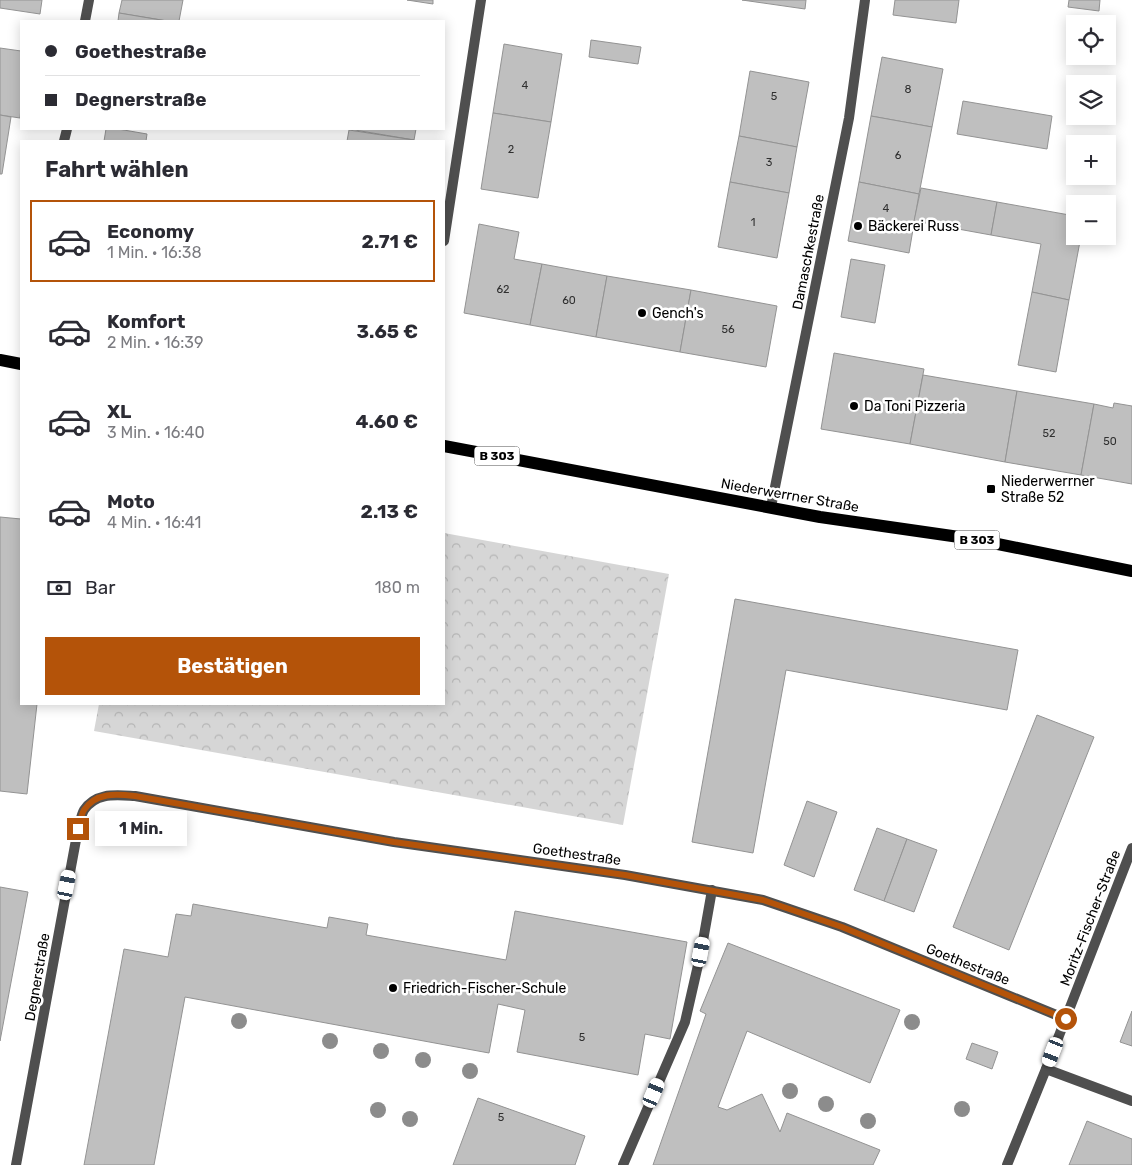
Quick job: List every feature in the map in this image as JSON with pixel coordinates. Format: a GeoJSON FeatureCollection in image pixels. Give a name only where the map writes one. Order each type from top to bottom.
{"type":"FeatureCollection","features":[{"type":"Feature","properties":{"kind":"main road"},"geometry":{"type":"LineString","coordinates":[[0,360],[20,363]]}},
{"type":"Feature","properties":{"kind":"main road","name":"Niederwerrner Straße"},"geometry":{"type":"LineString","coordinates":[[445,446],[820,517],[973,539],[1132,570]]}},
{"type":"Feature","properties":{"kind":"street"},"geometry":{"type":"LineString","coordinates":[[85,20],[89,0]]}},
{"type":"Feature","properties":{"kind":"street"},"geometry":{"type":"LineString","coordinates":[[445,235],[481,0]]}},
{"type":"Feature","properties":{"kind":"street","name":"Damaschkestraße"},"geometry":{"type":"LineString","coordinates":[[770,507],[849,118],[865,0]]}},
{"type":"Feature","properties":{"kind":"street","name":"Goethestraße"},"geometry":{"type":"LineString","coordinates":[[96,799],[111,794],[135,796],[394,842],[625,875],[763,900],[820,918],[1066,1019]]}},
{"type":"Feature","properties":{"kind":"street","name":"Degnerstraße"},"geometry":{"type":"LineString","coordinates":[[16,1165],[78,829],[84,810],[96,799]]}},
{"type":"Feature","properties":{"kind":"street","name":"Moritz-Fischer-Straße"},"geometry":{"type":"LineString","coordinates":[[1007,1165],[1132,848]]}},
{"type":"Feature","properties":{"kind":"street"},"geometry":{"type":"LineString","coordinates":[[623,1165],[685,1022],[701,952],[712,890]]}},
{"type":"Feature","properties":{"kind":"street"},"geometry":{"type":"LineString","coordinates":[[1046,1069],[1132,1101]]}},
{"type":"Feature","properties":{"kind":"green space"},"geometry":{"type":"Polygon","coordinates":[[[445,533],[669,574],[623,825],[94,731],[99,705],[445,705],[445,533]]]}},
{"type":"Feature","properties":{"kind":"building"},"geometry":{"type":"Polygon","coordinates":[[[0,0],[42,0],[40,14],[0,8],[0,0]]]}},
{"type":"Feature","properties":{"kind":"building"},"geometry":{"type":"Polygon","coordinates":[[[122,0],[183,0],[179,20],[161,20],[119,13],[122,0]]]}},
{"type":"Feature","properties":{"kind":"building"},"geometry":{"type":"Polygon","coordinates":[[[407,0],[433,0],[433,4],[407,0]]]}},
{"type":"Feature","properties":{"kind":"building"},"geometry":{"type":"Polygon","coordinates":[[[742,0],[806,0],[805,9],[742,0]]]}},
{"type":"Feature","properties":{"kind":"building"},"geometry":{"type":"Polygon","coordinates":[[[895,0],[959,0],[956,23],[893,15],[895,0]]]}},
{"type":"Feature","properties":{"kind":"building"},"geometry":{"type":"Polygon","coordinates":[[[1069,0],[1100,0],[1099,11],[1068,7],[1069,0]]]}},
{"type":"Feature","properties":{"kind":"building"},"geometry":{"type":"Polygon","coordinates":[[[119,13],[161,20],[118,20],[119,13]]]}},
{"type":"Feature","properties":{"kind":"building"},"geometry":{"type":"Polygon","coordinates":[[[591,40],[641,47],[638,64],[589,57],[591,40]]]}},
{"type":"Feature","properties":{"kind":"building"},"geometry":{"type":"Polygon","coordinates":[[[504,44],[562,54],[551,122],[493,113],[504,44]]]}},
{"type":"Feature","properties":{"kind":"building"},"geometry":{"type":"Polygon","coordinates":[[[0,48],[20,51],[20,118],[0,115],[0,48]]]}},
{"type":"Feature","properties":{"kind":"building"},"geometry":{"type":"Polygon","coordinates":[[[882,57],[943,69],[932,127],[871,116],[882,57]]]}},
{"type":"Feature","properties":{"kind":"building"},"geometry":{"type":"Polygon","coordinates":[[[750,71],[809,82],[797,147],[739,136],[750,71]]]}},
{"type":"Feature","properties":{"kind":"building"},"geometry":{"type":"Polygon","coordinates":[[[963,101],[1052,116],[1047,149],[957,134],[963,101]]]}},
{"type":"Feature","properties":{"kind":"building"},"geometry":{"type":"Polygon","coordinates":[[[493,113],[551,122],[538,198],[481,189],[493,113]]]}},
{"type":"Feature","properties":{"kind":"building"},"geometry":{"type":"Polygon","coordinates":[[[0,115],[11,117],[2,174],[0,174],[0,115]]]}},
{"type":"Feature","properties":{"kind":"building"},"geometry":{"type":"Polygon","coordinates":[[[871,116],[932,127],[919,194],[859,182],[871,116]]]}},
{"type":"Feature","properties":{"kind":"building"},"geometry":{"type":"Polygon","coordinates":[[[106,130],[124,130],[147,134],[146,140],[104,140],[106,130]]]}},
{"type":"Feature","properties":{"kind":"building"},"geometry":{"type":"Polygon","coordinates":[[[349,130],[414,140],[347,140],[349,130]]]}},
{"type":"Feature","properties":{"kind":"building"},"geometry":{"type":"Polygon","coordinates":[[[355,130],[416,130],[414,140],[355,130]]]}},
{"type":"Feature","properties":{"kind":"building"},"geometry":{"type":"Polygon","coordinates":[[[739,136],[797,147],[789,193],[730,182],[739,136]]]}},
{"type":"Feature","properties":{"kind":"building"},"geometry":{"type":"Polygon","coordinates":[[[730,182],[789,193],[777,258],[718,247],[730,182]]]}},
{"type":"Feature","properties":{"kind":"building"},"geometry":{"type":"Polygon","coordinates":[[[859,182],[919,194],[909,253],[848,241],[859,182]]]}},
{"type":"Feature","properties":{"kind":"building"},"geometry":{"type":"Polygon","coordinates":[[[921,188],[997,202],[991,235],[914,221],[921,188]]]}},
{"type":"Feature","properties":{"kind":"building"},"geometry":{"type":"Polygon","coordinates":[[[997,202],[1066,214],[1066,245],[1079,245],[1069,300],[1032,292],[1041,244],[991,235],[997,202]]]}},
{"type":"Feature","properties":{"kind":"building"},"geometry":{"type":"Polygon","coordinates":[[[479,224],[519,232],[514,259],[542,264],[530,325],[464,313],[479,224]]]}},
{"type":"Feature","properties":{"kind":"building"},"geometry":{"type":"Polygon","coordinates":[[[851,259],[885,265],[875,323],[841,317],[851,259]]]}},
{"type":"Feature","properties":{"kind":"building"},"geometry":{"type":"Polygon","coordinates":[[[542,264],[607,276],[596,337],[530,325],[542,264]]]}},
{"type":"Feature","properties":{"kind":"building"},"geometry":{"type":"Polygon","coordinates":[[[607,276],[691,290],[680,352],[596,337],[607,276]]]}},
{"type":"Feature","properties":{"kind":"building"},"geometry":{"type":"Polygon","coordinates":[[[691,290],[777,306],[766,367],[680,352],[691,290]]]}},
{"type":"Feature","properties":{"kind":"building"},"geometry":{"type":"Polygon","coordinates":[[[1032,292],[1069,300],[1056,372],[1018,365],[1032,292]]]}},
{"type":"Feature","properties":{"kind":"building"},"geometry":{"type":"Polygon","coordinates":[[[834,353],[924,369],[910,444],[821,429],[834,353]]]}},
{"type":"Feature","properties":{"kind":"building"},"geometry":{"type":"Polygon","coordinates":[[[923,375],[1017,391],[1005,462],[910,444],[923,375]]]}},
{"type":"Feature","properties":{"kind":"building"},"geometry":{"type":"Polygon","coordinates":[[[1017,391],[1094,404],[1081,475],[1005,462],[1017,391]]]}},
{"type":"Feature","properties":{"kind":"building"},"geometry":{"type":"Polygon","coordinates":[[[1114,403],[1132,406],[1132,484],[1081,475],[1094,404],[1113,408],[1114,403]]]}},
{"type":"Feature","properties":{"kind":"building"},"geometry":{"type":"Polygon","coordinates":[[[0,517],[20,519],[20,705],[37,705],[27,794],[0,791],[0,517]]]}},
{"type":"Feature","properties":{"kind":"building"},"geometry":{"type":"Polygon","coordinates":[[[735,599],[1018,650],[1007,710],[786,670],[753,853],[692,842],[735,599]]]}},
{"type":"Feature","properties":{"kind":"building"},"geometry":{"type":"Polygon","coordinates":[[[1037,715],[1094,737],[1009,950],[953,927],[1037,715]]]}},
{"type":"Feature","properties":{"kind":"building"},"geometry":{"type":"Polygon","coordinates":[[[807,801],[837,812],[814,877],[784,865],[807,801]]]}},
{"type":"Feature","properties":{"kind":"building"},"geometry":{"type":"Polygon","coordinates":[[[877,828],[907,839],[884,901],[854,890],[877,828]]]}},
{"type":"Feature","properties":{"kind":"building"},"geometry":{"type":"Polygon","coordinates":[[[907,839],[937,850],[914,912],[884,901],[907,839]]]}},
{"type":"Feature","properties":{"kind":"building"},"geometry":{"type":"Polygon","coordinates":[[[0,887],[28,892],[0,1041],[0,887]]]}},
{"type":"Feature","properties":{"kind":"building"},"geometry":{"type":"Polygon","coordinates":[[[193,904],[327,928],[329,917],[368,924],[366,935],[506,960],[515,911],[687,942],[670,1039],[645,1034],[638,1075],[517,1052],[525,1010],[498,1004],[489,1053],[185,997],[154,1165],[84,1165],[124,949],[168,957],[176,914],[191,916],[193,904]]]}},
{"type":"Feature","properties":{"kind":"building"},"geometry":{"type":"Polygon","coordinates":[[[728,943],[900,1010],[870,1083],[747,1031],[718,1107],[727,1110],[762,1094],[780,1132],[787,1113],[880,1150],[873,1165],[653,1165],[706,1014],[700,1011],[728,943]]]}},
{"type":"Feature","properties":{"kind":"building"},"geometry":{"type":"Polygon","coordinates":[[[1132,1011],[1132,1046],[1120,1042],[1132,1011]]]}},
{"type":"Feature","properties":{"kind":"building"},"geometry":{"type":"Polygon","coordinates":[[[972,1043],[998,1052],[992,1069],[966,1059],[972,1043]]]}},
{"type":"Feature","properties":{"kind":"building"},"geometry":{"type":"Polygon","coordinates":[[[478,1098],[585,1136],[575,1165],[453,1165],[478,1098]]]}},
{"type":"Feature","properties":{"kind":"building"},"geometry":{"type":"Polygon","coordinates":[[[1087,1121],[1132,1139],[1132,1165],[1069,1165],[1087,1121]]]}},
{"type":"Feature","properties":{"kind":"place","name":"Bäckerei Russ"},"geometry":{"type":"Point","coordinates":[858,226]}},
{"type":"Feature","properties":{"kind":"place","name":"Gench's"},"geometry":{"type":"Point","coordinates":[642,313]}},
{"type":"Feature","properties":{"kind":"place","name":"Da Toni Pizzeria"},"geometry":{"type":"Point","coordinates":[854,406]}},
{"type":"Feature","properties":{"kind":"place","name":"Niederwerrner Straße 52"},"geometry":{"type":"Point","coordinates":[991,489]}},
{"type":"Feature","properties":{"kind":"place","name":"Friedrich-Fischer-Schule"},"geometry":{"type":"Point","coordinates":[393,988]}},
{"type":"Feature","properties":{"kind":"route"},"geometry":{"type":"LineString","coordinates":[[78,829],[84,810],[96,799],[111,794],[135,796],[394,842],[625,875],[763,900],[820,918],[1066,1019]]}}]}
